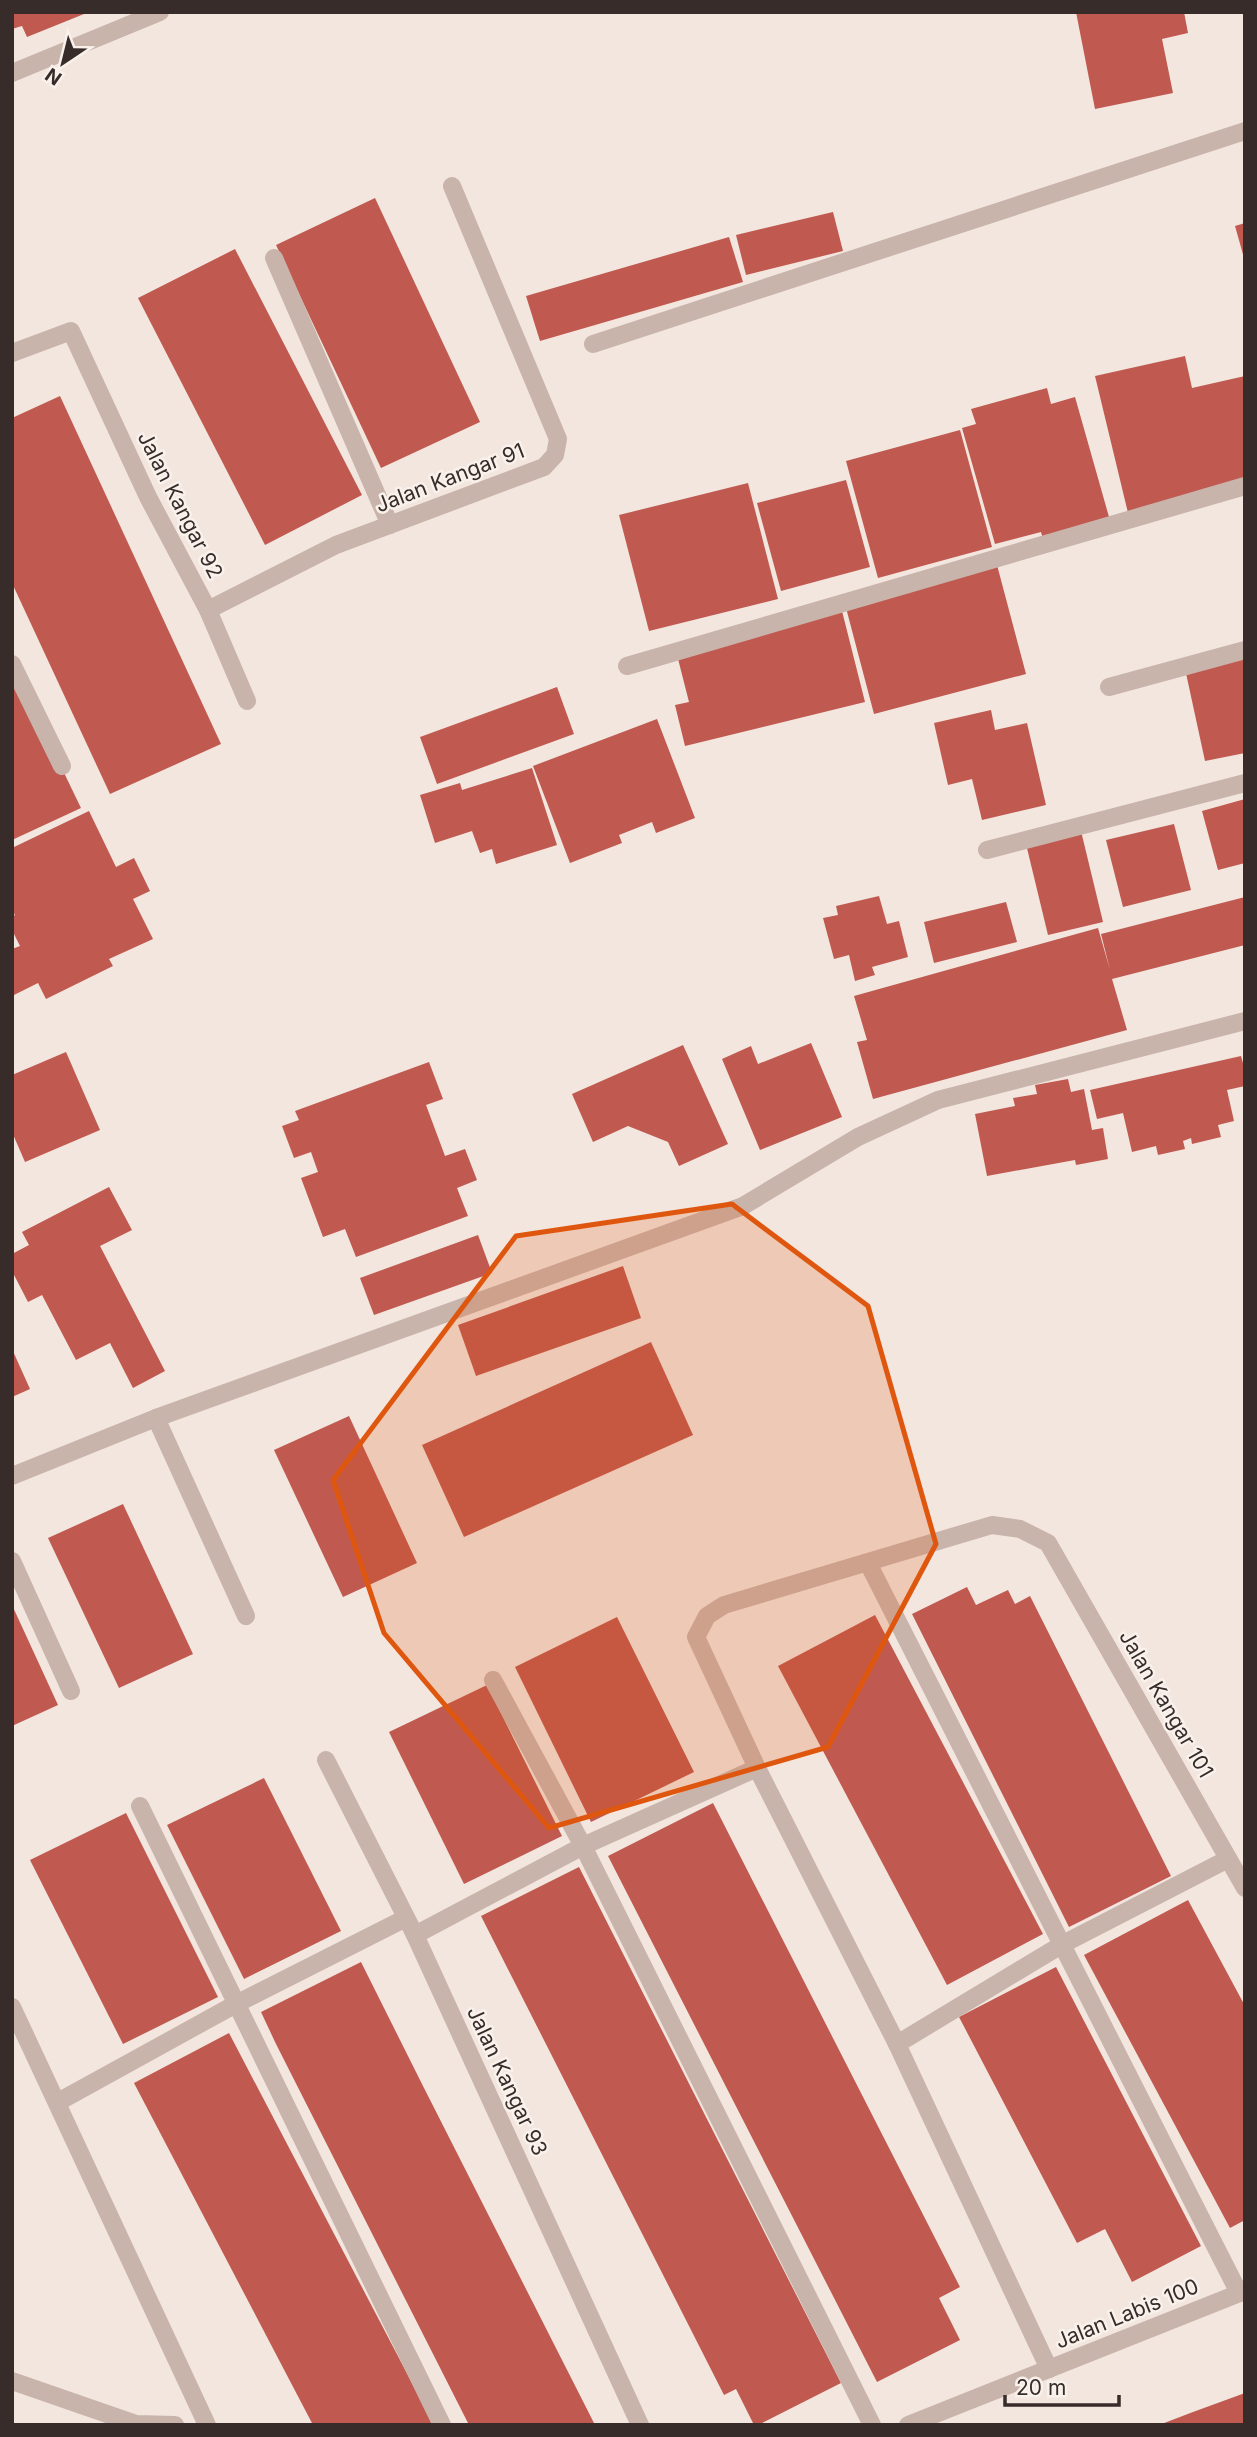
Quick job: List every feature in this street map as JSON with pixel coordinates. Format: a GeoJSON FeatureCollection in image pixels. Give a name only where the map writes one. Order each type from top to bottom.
{"type":"FeatureCollection","features":[{"type":"Feature","properties":{"kind":"street"},"geometry":{"type":"LineString","coordinates":[[12,73],[160,12]]}},
{"type":"Feature","properties":{"kind":"street"},"geometry":{"type":"LineString","coordinates":[[593,344],[1245,131]]}},
{"type":"Feature","properties":{"kind":"street","name":"Jalan Kangar 91"},"geometry":{"type":"LineString","coordinates":[[208,610],[336,545],[544,467],[555,455],[558,439],[452,186]]}},
{"type":"Feature","properties":{"kind":"street"},"geometry":{"type":"LineString","coordinates":[[274,258],[390,525]]}},
{"type":"Feature","properties":{"kind":"street","name":"Jalan Kangar 92"},"geometry":{"type":"LineString","coordinates":[[12,353],[71,331],[148,497],[208,610],[247,701]]}},
{"type":"Feature","properties":{"kind":"street"},"geometry":{"type":"LineString","coordinates":[[627,666],[1245,486]]}},
{"type":"Feature","properties":{"kind":"street"},"geometry":{"type":"LineString","coordinates":[[1109,687],[1245,650]]}},
{"type":"Feature","properties":{"kind":"street"},"geometry":{"type":"LineString","coordinates":[[12,664],[62,766]]}},
{"type":"Feature","properties":{"kind":"street"},"geometry":{"type":"LineString","coordinates":[[987,850],[1245,783]]}},
{"type":"Feature","properties":{"kind":"street"},"geometry":{"type":"LineString","coordinates":[[12,1476],[156,1418],[743,1206],[858,1137],[938,1101],[1245,1021]]}},
{"type":"Feature","properties":{"kind":"street"},"geometry":{"type":"LineString","coordinates":[[156,1418],[246,1616]]}},
{"type":"Feature","properties":{"kind":"street","name":"Jalan Kangar 101"},"geometry":{"type":"LineString","coordinates":[[868,1563],[992,1525],[1020,1529],[1048,1543],[1236,1857],[1245,1888]]}},
{"type":"Feature","properties":{"kind":"street"},"geometry":{"type":"LineString","coordinates":[[12,1561],[71,1691]]}},
{"type":"Feature","properties":{"kind":"street"},"geometry":{"type":"LineString","coordinates":[[1049,2369],[897,2044],[757,1768],[696,1637],[707,1616],[724,1605],[868,1563],[1242,2292]]}},
{"type":"Feature","properties":{"kind":"street"},"geometry":{"type":"LineString","coordinates":[[493,1680],[583,1846],[872,2425]]}},
{"type":"Feature","properties":{"kind":"street","name":"Jalan Kangar 93"},"geometry":{"type":"LineString","coordinates":[[326,1760],[415,1935],[640,2425]]}},
{"type":"Feature","properties":{"kind":"street"},"geometry":{"type":"LineString","coordinates":[[415,1935],[583,1846],[757,1768]]}},
{"type":"Feature","properties":{"kind":"street"},"geometry":{"type":"LineString","coordinates":[[140,1805],[442,2425]]}},
{"type":"Feature","properties":{"kind":"street"},"geometry":{"type":"LineString","coordinates":[[897,2044],[1063,1944],[1236,1857]]}},
{"type":"Feature","properties":{"kind":"street"},"geometry":{"type":"LineString","coordinates":[[58,2102],[236,2004],[406,1918]]}},
{"type":"Feature","properties":{"kind":"street"},"geometry":{"type":"LineString","coordinates":[[12,2007],[207,2425]]}},
{"type":"Feature","properties":{"kind":"street","name":"Jalan Labis 100"},"geometry":{"type":"LineString","coordinates":[[916,2423],[1242,2292]]}},
{"type":"Feature","properties":{"kind":"street"},"geometry":{"type":"LineString","coordinates":[[12,2381],[136,2424],[175,2425]]}},
{"type":"Feature","properties":{"kind":"highlighted area"},"geometry":{"type":"Polygon","coordinates":[[[732,1204],[868,1306],[936,1544],[828,1747],[549,1828],[384,1633],[333,1480],[516,1236],[732,1204]]]}},
{"type":"Feature","properties":{"kind":"building"},"geometry":{"type":"Polygon","coordinates":[[[12,12],[89,12],[27,37],[22,26],[12,29],[12,12]]]}},
{"type":"Feature","properties":{"kind":"building"},"geometry":{"type":"Polygon","coordinates":[[[1076,12],[1184,12],[1188,33],[1162,39],[1173,93],[1095,109],[1076,12]]]}},
{"type":"Feature","properties":{"kind":"building"},"geometry":{"type":"Polygon","coordinates":[[[375,198],[480,422],[381,468],[276,245],[375,198]]]}},
{"type":"Feature","properties":{"kind":"building"},"geometry":{"type":"Polygon","coordinates":[[[833,212],[843,251],[746,275],[736,235],[833,212]]]}},
{"type":"Feature","properties":{"kind":"building"},"geometry":{"type":"Polygon","coordinates":[[[1245,223],[1245,258],[1244,258],[1235,226],[1245,223]]]}},
{"type":"Feature","properties":{"kind":"building"},"geometry":{"type":"Polygon","coordinates":[[[729,237],[743,282],[540,341],[526,296],[729,237]]]}},
{"type":"Feature","properties":{"kind":"building"},"geometry":{"type":"Polygon","coordinates":[[[235,249],[362,495],[265,545],[138,298],[235,249]]]}},
{"type":"Feature","properties":{"kind":"building"},"geometry":{"type":"Polygon","coordinates":[[[1185,356],[1192,388],[1245,376],[1245,490],[1129,517],[1095,376],[1185,356]]]}},
{"type":"Feature","properties":{"kind":"building"},"geometry":{"type":"Polygon","coordinates":[[[1047,388],[1051,404],[1075,397],[1111,524],[1044,543],[1041,532],[995,544],[962,428],[976,424],[971,409],[1047,388]]]}},
{"type":"Feature","properties":{"kind":"building"},"geometry":{"type":"Polygon","coordinates":[[[60,396],[221,744],[110,794],[12,583],[12,418],[60,396]]]}},
{"type":"Feature","properties":{"kind":"building"},"geometry":{"type":"Polygon","coordinates":[[[960,430],[992,547],[878,578],[846,461],[960,430]]]}},
{"type":"Feature","properties":{"kind":"building"},"geometry":{"type":"Polygon","coordinates":[[[846,480],[870,567],[781,591],[757,503],[846,480]]]}},
{"type":"Feature","properties":{"kind":"building"},"geometry":{"type":"Polygon","coordinates":[[[748,483],[778,599],[649,631],[619,515],[748,483]]]}},
{"type":"Feature","properties":{"kind":"building"},"geometry":{"type":"Polygon","coordinates":[[[997,565],[1026,674],[874,714],[845,604],[997,565]]]}},
{"type":"Feature","properties":{"kind":"building"},"geometry":{"type":"Polygon","coordinates":[[[842,611],[865,702],[685,746],[675,705],[689,702],[676,651],[842,611]]]}},
{"type":"Feature","properties":{"kind":"building"},"geometry":{"type":"Polygon","coordinates":[[[1245,652],[1245,753],[1205,761],[1184,664],[1245,652]]]}},
{"type":"Feature","properties":{"kind":"building"},"geometry":{"type":"Polygon","coordinates":[[[12,665],[81,808],[12,840],[12,665]]]}},
{"type":"Feature","properties":{"kind":"building"},"geometry":{"type":"Polygon","coordinates":[[[557,687],[574,734],[437,784],[420,737],[557,687]]]}},
{"type":"Feature","properties":{"kind":"building"},"geometry":{"type":"Polygon","coordinates":[[[991,710],[995,730],[1027,723],[1046,805],[982,820],[972,779],[948,785],[934,723],[991,710]]]}},
{"type":"Feature","properties":{"kind":"building"},"geometry":{"type":"Polygon","coordinates":[[[657,719],[695,818],[656,833],[652,822],[619,835],[622,843],[570,863],[533,766],[657,719]]]}},
{"type":"Feature","properties":{"kind":"building"},"geometry":{"type":"Polygon","coordinates":[[[532,768],[557,845],[496,864],[492,849],[480,853],[472,831],[435,843],[420,795],[460,783],[462,790],[532,768]]]}},
{"type":"Feature","properties":{"kind":"building"},"geometry":{"type":"Polygon","coordinates":[[[1245,799],[1245,863],[1218,870],[1202,811],[1245,799]]]}},
{"type":"Feature","properties":{"kind":"building"},"geometry":{"type":"Polygon","coordinates":[[[89,811],[116,867],[134,858],[150,891],[133,899],[153,939],[109,959],[113,966],[46,999],[38,983],[14,995],[12,949],[20,946],[12,930],[12,917],[15,915],[12,910],[12,848],[89,811]]]}},
{"type":"Feature","properties":{"kind":"building"},"geometry":{"type":"Polygon","coordinates":[[[1174,824],[1191,890],[1123,907],[1106,840],[1174,824]]]}},
{"type":"Feature","properties":{"kind":"building"},"geometry":{"type":"Polygon","coordinates":[[[1081,831],[1103,922],[1048,935],[1026,844],[1081,831]]]}},
{"type":"Feature","properties":{"kind":"building"},"geometry":{"type":"Polygon","coordinates":[[[879,896],[887,924],[899,921],[908,957],[872,967],[875,975],[855,981],[849,955],[834,959],[823,918],[838,915],[836,906],[879,896]]]}},
{"type":"Feature","properties":{"kind":"building"},"geometry":{"type":"Polygon","coordinates":[[[1245,897],[1245,945],[1112,979],[1127,1030],[873,1099],[857,1042],[867,1040],[854,996],[1098,928],[1110,970],[1101,934],[1245,897]]]}},
{"type":"Feature","properties":{"kind":"building"},"geometry":{"type":"Polygon","coordinates":[[[1006,902],[1017,942],[934,963],[924,922],[1006,902]]]}},
{"type":"Feature","properties":{"kind":"building"},"geometry":{"type":"Polygon","coordinates":[[[811,1043],[842,1117],[760,1150],[722,1059],[751,1046],[758,1064],[811,1043]]]}},
{"type":"Feature","properties":{"kind":"building"},"geometry":{"type":"Polygon","coordinates":[[[683,1045],[728,1144],[679,1166],[668,1142],[628,1126],[593,1142],[572,1094],[683,1045]]]}},
{"type":"Feature","properties":{"kind":"building"},"geometry":{"type":"Polygon","coordinates":[[[66,1052],[100,1130],[25,1162],[12,1132],[12,1075],[66,1052]]]}},
{"type":"Feature","properties":{"kind":"building"},"geometry":{"type":"Polygon","coordinates":[[[1241,1056],[1245,1070],[1245,1086],[1227,1090],[1234,1121],[1218,1125],[1221,1137],[1192,1144],[1191,1138],[1183,1141],[1185,1149],[1158,1155],[1156,1146],[1132,1152],[1123,1113],[1097,1119],[1090,1090],[1241,1056]]]}},
{"type":"Feature","properties":{"kind":"building"},"geometry":{"type":"Polygon","coordinates":[[[429,1062],[443,1099],[426,1105],[445,1156],[465,1149],[477,1180],[457,1188],[468,1216],[356,1257],[345,1229],[323,1237],[301,1178],[318,1172],[311,1152],[294,1158],[282,1126],[299,1120],[295,1111],[429,1062]]]}},
{"type":"Feature","properties":{"kind":"building"},"geometry":{"type":"Polygon","coordinates":[[[1068,1079],[1071,1092],[1084,1089],[1092,1130],[1103,1128],[1108,1159],[1076,1165],[1075,1160],[987,1176],[975,1114],[1015,1106],[1013,1098],[1037,1094],[1035,1085],[1068,1079]]]}},
{"type":"Feature","properties":{"kind":"building"},"geometry":{"type":"Polygon","coordinates":[[[109,1187],[132,1230],[100,1246],[165,1371],[133,1388],[110,1343],[76,1360],[42,1295],[28,1302],[12,1271],[12,1254],[29,1245],[22,1232],[109,1187]]]}},
{"type":"Feature","properties":{"kind":"building"},"geometry":{"type":"Polygon","coordinates":[[[478,1235],[492,1273],[374,1315],[360,1278],[478,1235]]]}},
{"type":"Feature","properties":{"kind":"building"},"geometry":{"type":"Polygon","coordinates":[[[623,1266],[641,1318],[476,1376],[458,1325],[623,1266]]]}},
{"type":"Feature","properties":{"kind":"building"},"geometry":{"type":"Polygon","coordinates":[[[651,1342],[693,1435],[464,1537],[422,1445],[651,1342]]]}},
{"type":"Feature","properties":{"kind":"building"},"geometry":{"type":"Polygon","coordinates":[[[12,1349],[30,1389],[12,1397],[12,1349]]]}},
{"type":"Feature","properties":{"kind":"building"},"geometry":{"type":"Polygon","coordinates":[[[349,1416],[417,1563],[343,1597],[274,1450],[349,1416]]]}},
{"type":"Feature","properties":{"kind":"building"},"geometry":{"type":"Polygon","coordinates":[[[123,1504],[193,1654],[119,1688],[48,1538],[123,1504]]]}},
{"type":"Feature","properties":{"kind":"building"},"geometry":{"type":"Polygon","coordinates":[[[967,1587],[976,1605],[1008,1590],[1015,1604],[1030,1596],[1171,1876],[1069,1927],[912,1614],[967,1587]]]}},
{"type":"Feature","properties":{"kind":"building"},"geometry":{"type":"Polygon","coordinates":[[[12,1605],[58,1705],[12,1726],[12,1605]]]}},
{"type":"Feature","properties":{"kind":"building"},"geometry":{"type":"Polygon","coordinates":[[[875,1615],[1043,1934],[947,1985],[778,1666],[875,1615]]]}},
{"type":"Feature","properties":{"kind":"building"},"geometry":{"type":"Polygon","coordinates":[[[617,1617],[694,1772],[591,1822],[515,1667],[617,1617]]]}},
{"type":"Feature","properties":{"kind":"building"},"geometry":{"type":"Polygon","coordinates":[[[487,1685],[562,1836],[464,1884],[389,1732],[487,1685]]]}},
{"type":"Feature","properties":{"kind":"building"},"geometry":{"type":"Polygon","coordinates":[[[264,1778],[341,1931],[244,1979],[167,1825],[264,1778]]]}},
{"type":"Feature","properties":{"kind":"building"},"geometry":{"type":"Polygon","coordinates":[[[713,1803],[960,2287],[939,2298],[960,2340],[877,2382],[608,1856],[713,1803]]]}},
{"type":"Feature","properties":{"kind":"building"},"geometry":{"type":"Polygon","coordinates":[[[126,1813],[218,1997],[123,2044],[30,1860],[126,1813]]]}},
{"type":"Feature","properties":{"kind":"building"},"geometry":{"type":"Polygon","coordinates":[[[579,1867],[841,2383],[758,2425],[754,2425],[736,2389],[724,2395],[481,1916],[579,1867]]]}},
{"type":"Feature","properties":{"kind":"building"},"geometry":{"type":"Polygon","coordinates":[[[1188,1900],[1245,2006],[1245,2220],[1230,2228],[1084,1955],[1188,1900]]]}},
{"type":"Feature","properties":{"kind":"building"},"geometry":{"type":"Polygon","coordinates":[[[361,1962],[595,2425],[469,2425],[276,2044],[261,2012],[361,1962]]]}},
{"type":"Feature","properties":{"kind":"building"},"geometry":{"type":"Polygon","coordinates":[[[1056,1967],[1201,2246],[1132,2282],[1105,2229],[1077,2243],[959,2017],[1056,1967]]]}},
{"type":"Feature","properties":{"kind":"building"},"geometry":{"type":"Polygon","coordinates":[[[229,2033],[434,2425],[313,2425],[134,2083],[229,2033]]]}},
{"type":"Feature","properties":{"kind":"building"},"geometry":{"type":"Polygon","coordinates":[[[1245,2393],[1245,2425],[1159,2425],[1193,2412],[1245,2393]]]}}]}
